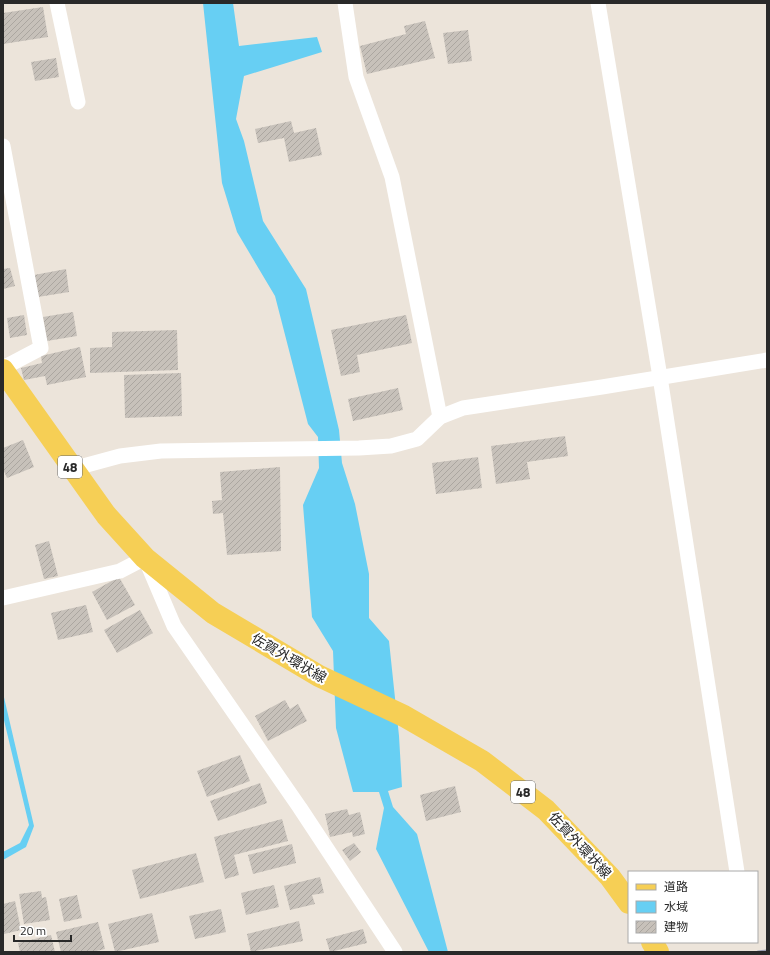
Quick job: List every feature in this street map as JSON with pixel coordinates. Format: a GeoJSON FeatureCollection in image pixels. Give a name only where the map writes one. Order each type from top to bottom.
{"type":"FeatureCollection","features":[{"type":"Feature","properties":{"kind":"main road","name":"佐賀外環状線"},"geometry":{"type":"LineString","coordinates":[[3,369],[72,469],[106,515],[146,558],[213,613],[319,676],[404,716],[482,760],[546,810],[610,877],[626,898]]}},
{"type":"Feature","properties":{"kind":"main road"},"geometry":{"type":"LineString","coordinates":[[653,943],[658,952]]}},
{"type":"Feature","properties":{"kind":"street"},"geometry":{"type":"LineString","coordinates":[[57,3],[78,102]]}},
{"type":"Feature","properties":{"kind":"street"},"geometry":{"type":"LineString","coordinates":[[345,3],[356,77],[392,177],[440,417]]}},
{"type":"Feature","properties":{"kind":"street"},"geometry":{"type":"LineString","coordinates":[[598,3],[660,377],[737,871]]}},
{"type":"Feature","properties":{"kind":"street"},"geometry":{"type":"LineString","coordinates":[[3,146],[41,348],[3,369]]}},
{"type":"Feature","properties":{"kind":"street"},"geometry":{"type":"LineString","coordinates":[[72,469],[120,456],[161,451],[391,446],[418,439],[440,417],[463,408],[767,360]]}},
{"type":"Feature","properties":{"kind":"street"},"geometry":{"type":"LineString","coordinates":[[3,598],[120,571],[146,558],[174,626],[300,808],[395,952]]}},
{"type":"Feature","properties":{"kind":"water"},"geometry":{"type":"Polygon","coordinates":[[[203,3],[233,3],[239,46],[317,37],[322,52],[244,76],[236,119],[244,141],[263,221],[306,289],[339,430],[342,463],[355,504],[369,574],[369,618],[389,641],[399,736],[402,787],[388,791],[393,807],[417,834],[448,952],[429,952],[376,849],[384,808],[379,792],[353,792],[336,728],[333,651],[312,617],[303,505],[319,468],[318,437],[308,424],[275,296],[237,232],[222,183],[203,3]]]}},
{"type":"Feature","properties":{"kind":"water"},"geometry":{"type":"Polygon","coordinates":[[[3,693],[34,826],[26,847],[3,860],[3,852],[20,843],[29,825],[3,716],[3,693]]]}},
{"type":"Feature","properties":{"kind":"building"},"geometry":{"type":"Polygon","coordinates":[[[43,7],[48,37],[3,44],[3,13],[43,7]]]}},
{"type":"Feature","properties":{"kind":"building"},"geometry":{"type":"Polygon","coordinates":[[[425,21],[435,58],[367,74],[360,46],[406,34],[404,26],[425,21]]]}},
{"type":"Feature","properties":{"kind":"building"},"geometry":{"type":"Polygon","coordinates":[[[468,30],[472,61],[448,64],[443,33],[468,30]]]}},
{"type":"Feature","properties":{"kind":"building"},"geometry":{"type":"Polygon","coordinates":[[[56,58],[59,77],[35,81],[31,62],[56,58]]]}},
{"type":"Feature","properties":{"kind":"building"},"geometry":{"type":"Polygon","coordinates":[[[291,121],[294,133],[316,128],[322,155],[289,162],[284,138],[258,143],[255,129],[291,121]]]}},
{"type":"Feature","properties":{"kind":"building"},"geometry":{"type":"Polygon","coordinates":[[[10,268],[15,286],[3,289],[3,269],[10,268]]]}},
{"type":"Feature","properties":{"kind":"building"},"geometry":{"type":"Polygon","coordinates":[[[66,269],[69,292],[38,297],[34,275],[66,269]]]}},
{"type":"Feature","properties":{"kind":"building"},"geometry":{"type":"Polygon","coordinates":[[[73,312],[77,336],[47,341],[43,317],[73,312]]]}},
{"type":"Feature","properties":{"kind":"building"},"geometry":{"type":"Polygon","coordinates":[[[24,315],[27,335],[10,338],[7,318],[24,315]]]}},
{"type":"Feature","properties":{"kind":"building"},"geometry":{"type":"Polygon","coordinates":[[[406,315],[412,343],[357,355],[360,372],[341,376],[331,330],[406,315]]]}},
{"type":"Feature","properties":{"kind":"building"},"geometry":{"type":"Polygon","coordinates":[[[177,330],[178,370],[90,373],[90,348],[112,347],[112,332],[177,330]]]}},
{"type":"Feature","properties":{"kind":"building"},"geometry":{"type":"Polygon","coordinates":[[[80,347],[86,377],[47,385],[45,376],[24,380],[21,368],[42,363],[41,356],[80,347]]]}},
{"type":"Feature","properties":{"kind":"building"},"geometry":{"type":"Polygon","coordinates":[[[181,373],[182,416],[125,418],[124,375],[181,373]]]}},
{"type":"Feature","properties":{"kind":"building"},"geometry":{"type":"Polygon","coordinates":[[[398,388],[403,410],[353,421],[348,399],[398,388]]]}},
{"type":"Feature","properties":{"kind":"building"},"geometry":{"type":"Polygon","coordinates":[[[565,436],[568,456],[527,462],[530,479],[496,484],[491,446],[565,436]]]}},
{"type":"Feature","properties":{"kind":"building"},"geometry":{"type":"Polygon","coordinates":[[[23,440],[34,467],[7,478],[3,469],[3,448],[23,440]]]}},
{"type":"Feature","properties":{"kind":"building"},"geometry":{"type":"Polygon","coordinates":[[[478,457],[482,488],[436,494],[432,463],[478,457]]]}},
{"type":"Feature","properties":{"kind":"building"},"geometry":{"type":"Polygon","coordinates":[[[280,467],[281,551],[227,555],[223,513],[213,514],[212,501],[222,500],[220,472],[280,467]]]}},
{"type":"Feature","properties":{"kind":"building"},"geometry":{"type":"Polygon","coordinates":[[[49,541],[58,576],[44,579],[35,545],[49,541]]]}},
{"type":"Feature","properties":{"kind":"building"},"geometry":{"type":"Polygon","coordinates":[[[119,577],[135,605],[107,620],[92,592],[119,577]]]}},
{"type":"Feature","properties":{"kind":"building"},"geometry":{"type":"Polygon","coordinates":[[[86,605],[93,632],[58,640],[51,613],[86,605]]]}},
{"type":"Feature","properties":{"kind":"building"},"geometry":{"type":"Polygon","coordinates":[[[140,610],[153,633],[117,653],[104,630],[140,610]]]}},
{"type":"Feature","properties":{"kind":"building"},"geometry":{"type":"Polygon","coordinates":[[[285,700],[290,709],[298,704],[307,721],[268,741],[255,716],[285,700]]]}},
{"type":"Feature","properties":{"kind":"building"},"geometry":{"type":"Polygon","coordinates":[[[240,755],[250,781],[207,797],[197,771],[240,755]]]}},
{"type":"Feature","properties":{"kind":"building"},"geometry":{"type":"Polygon","coordinates":[[[260,783],[267,803],[218,821],[210,801],[260,783]]]}},
{"type":"Feature","properties":{"kind":"building"},"geometry":{"type":"Polygon","coordinates":[[[455,786],[461,812],[426,821],[420,795],[455,786]]]}},
{"type":"Feature","properties":{"kind":"building"},"geometry":{"type":"Polygon","coordinates":[[[347,809],[349,815],[360,812],[365,834],[353,837],[352,832],[330,837],[325,814],[347,809]]]}},
{"type":"Feature","properties":{"kind":"building"},"geometry":{"type":"Polygon","coordinates":[[[282,819],[288,841],[234,855],[239,875],[225,879],[214,837],[282,819]]]}},
{"type":"Feature","properties":{"kind":"building"},"geometry":{"type":"Polygon","coordinates":[[[354,843],[361,852],[350,861],[342,850],[354,843]]]}},
{"type":"Feature","properties":{"kind":"building"},"geometry":{"type":"Polygon","coordinates":[[[292,844],[296,863],[253,874],[248,855],[292,844]]]}},
{"type":"Feature","properties":{"kind":"building"},"geometry":{"type":"Polygon","coordinates":[[[196,853],[204,882],[140,899],[132,870],[196,853]]]}},
{"type":"Feature","properties":{"kind":"building"},"geometry":{"type":"Polygon","coordinates":[[[320,877],[324,893],[312,895],[315,904],[290,910],[284,886],[320,877]]]}},
{"type":"Feature","properties":{"kind":"building"},"geometry":{"type":"Polygon","coordinates":[[[274,885],[279,907],[246,915],[241,893],[274,885]]]}},
{"type":"Feature","properties":{"kind":"building"},"geometry":{"type":"Polygon","coordinates":[[[41,891],[42,898],[46,897],[50,920],[24,924],[19,894],[41,891]]]}},
{"type":"Feature","properties":{"kind":"building"},"geometry":{"type":"Polygon","coordinates":[[[77,895],[82,918],[64,922],[59,899],[77,895]]]}},
{"type":"Feature","properties":{"kind":"building"},"geometry":{"type":"Polygon","coordinates":[[[15,901],[21,930],[4,934],[3,904],[15,901]]]}},
{"type":"Feature","properties":{"kind":"building"},"geometry":{"type":"Polygon","coordinates":[[[221,909],[226,932],[195,939],[189,916],[221,909]]]}},
{"type":"Feature","properties":{"kind":"building"},"geometry":{"type":"Polygon","coordinates":[[[152,913],[159,942],[115,952],[108,924],[152,913]]]}},
{"type":"Feature","properties":{"kind":"building"},"geometry":{"type":"Polygon","coordinates":[[[299,921],[303,941],[251,952],[247,934],[299,921]]]}},
{"type":"Feature","properties":{"kind":"building"},"geometry":{"type":"Polygon","coordinates":[[[98,922],[105,949],[92,952],[61,952],[56,932],[98,922]]]}},
{"type":"Feature","properties":{"kind":"building"},"geometry":{"type":"Polygon","coordinates":[[[363,929],[367,943],[330,952],[326,939],[363,929]]]}},
{"type":"Feature","properties":{"kind":"building"},"geometry":{"type":"Polygon","coordinates":[[[51,935],[55,952],[20,952],[18,943],[51,935]]]}},
{"type":"Feature","properties":{"kind":"railway"},"geometry":{"type":"LineString","coordinates":[[758,952],[767,951]]}}]}
